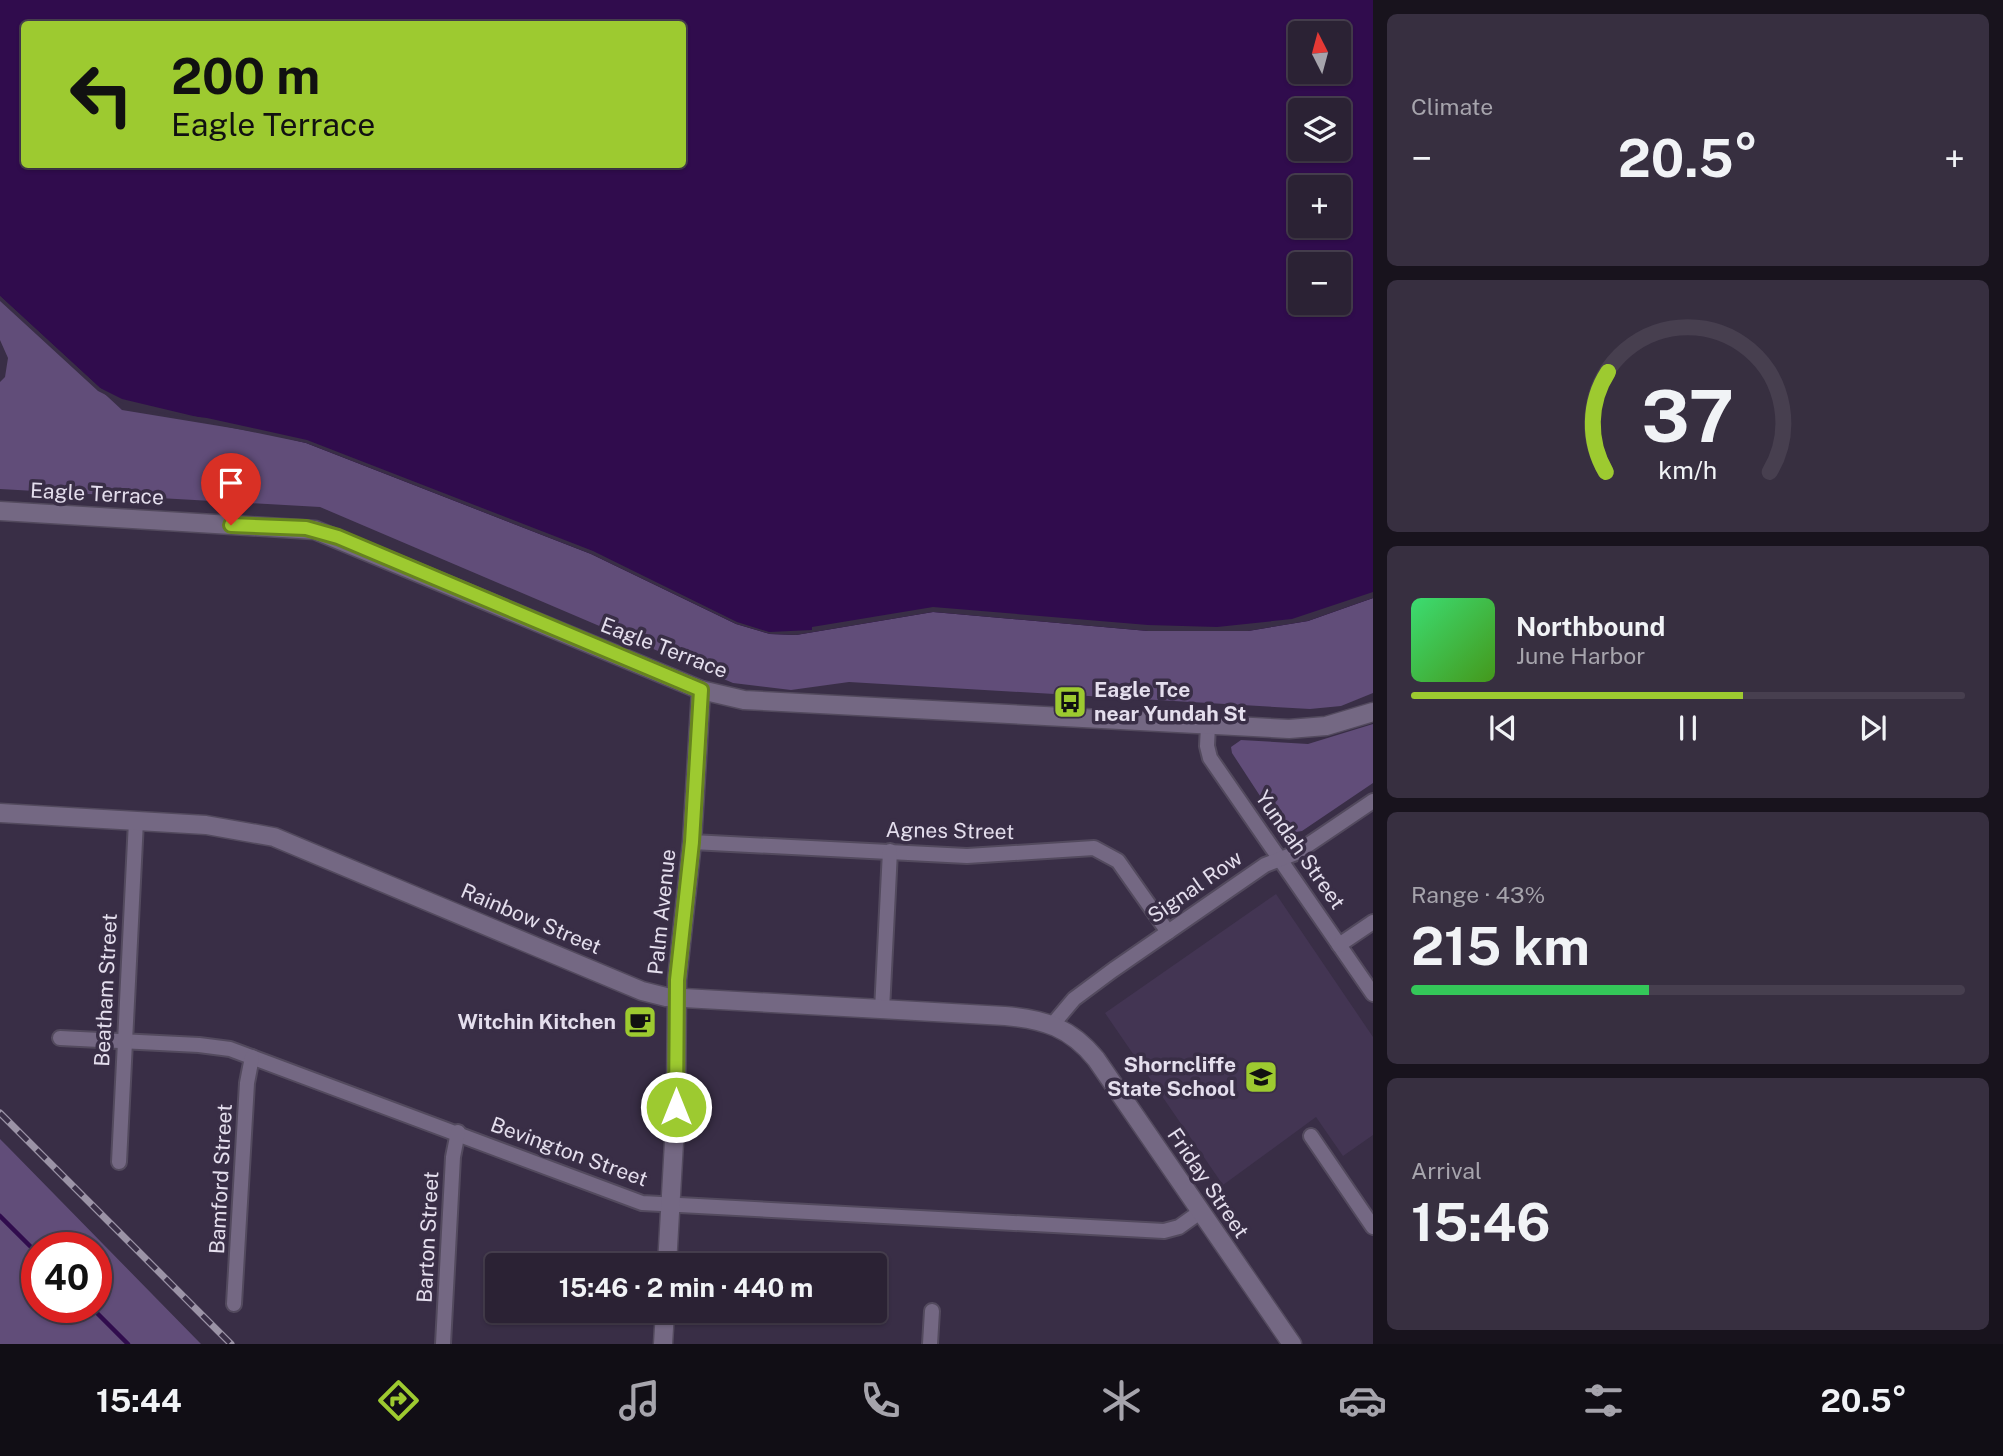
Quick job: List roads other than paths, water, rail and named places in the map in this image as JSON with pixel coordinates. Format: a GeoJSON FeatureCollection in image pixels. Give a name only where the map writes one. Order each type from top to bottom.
{"type":"FeatureCollection","features":[{"type":"Feature","properties":{"kind":"street","name":"Eagle Terrace"},"geometry":{"type":"LineString","coordinates":[[0,511],[315,530],[338,537],[701,690],[769,702],[1313,728],[1373,712]]}},
{"type":"Feature","properties":{"kind":"street","name":"Palm Avenue"},"geometry":{"type":"LineString","coordinates":[[668,1253],[676,1107],[677,998],[692,842],[701,690]]}},
{"type":"Feature","properties":{"kind":"street","name":"Yundah Street"},"geometry":{"type":"LineString","coordinates":[[1208,725],[1207,746],[1210,758],[1282,858],[1373,994]]}},
{"type":"Feature","properties":{"kind":"street","name":"Signal Row"},"geometry":{"type":"LineString","coordinates":[[1053,1024],[1086,989],[1265,865],[1296,853],[1373,801]]}},
{"type":"Feature","properties":{"kind":"street","name":"Rainbow Street"},"geometry":{"type":"LineString","coordinates":[[0,813],[228,827],[274,837],[642,990],[677,998],[1025,1018],[1053,1024]]}},
{"type":"Feature","properties":{"kind":"street","name":"Beatham Street"},"geometry":{"type":"LineString","coordinates":[[119,1162],[136,821]]}},
{"type":"Feature","properties":{"kind":"street","name":"Agnes Street"},"geometry":{"type":"LineString","coordinates":[[692,842],[990,856],[1094,848],[1118,861],[1168,932]]}},
{"type":"Feature","properties":{"kind":"street"},"geometry":{"type":"LineString","coordinates":[[882,1010],[890,851]]}},
{"type":"Feature","properties":{"kind":"street"},"geometry":{"type":"LineString","coordinates":[[1339,945],[1373,922]]}},
{"type":"Feature","properties":{"kind":"street","name":"Friday Street"},"geometry":{"type":"LineString","coordinates":[[1053,1024],[1080,1041],[1096,1059],[1292,1344]]}},
{"type":"Feature","properties":{"kind":"street","name":"Bevington Street"},"geometry":{"type":"LineString","coordinates":[[60,1038],[215,1046],[253,1056],[458,1132],[630,1200],[1164,1231],[1179,1227],[1200,1212]]}},
{"type":"Feature","properties":{"kind":"street","name":"Bamford Street"},"geometry":{"type":"LineString","coordinates":[[234,1304],[247,1083],[253,1056]]}},
{"type":"Feature","properties":{"kind":"street","name":"Barton Street"},"geometry":{"type":"LineString","coordinates":[[443,1344],[453,1157],[458,1132]]}},
{"type":"Feature","properties":{"kind":"street"},"geometry":{"type":"LineString","coordinates":[[1311,1136],[1373,1227]]}},
{"type":"Feature","properties":{"kind":"street"},"geometry":{"type":"LineString","coordinates":[[930,1344],[932,1311]]}},
{"type":"Feature","properties":{"kind":"street"},"geometry":{"type":"LineString","coordinates":[[663,1344],[664,1323]]}},
{"type":"Feature","properties":{"kind":"waterway"},"geometry":{"type":"LineString","coordinates":[[0,1216],[21,1237]]}},
{"type":"Feature","properties":{"kind":"waterway"},"geometry":{"type":"LineString","coordinates":[[107,1323],[128,1344]]}},
{"type":"Feature","properties":{"kind":"railway"},"geometry":{"type":"LineString","coordinates":[[0,1113],[231,1344]]}},
{"type":"Feature","properties":{"kind":"place","name":"Eagle Tce near Yundah St"},"geometry":{"type":"Point","coordinates":[1070,702]}},
{"type":"Feature","properties":{"kind":"place","name":"Witchin Kitchen"},"geometry":{"type":"Point","coordinates":[640,1022]}},
{"type":"Feature","properties":{"kind":"place","name":"Shorncliffe State School"},"geometry":{"type":"Point","coordinates":[1261,1077]}}]}
